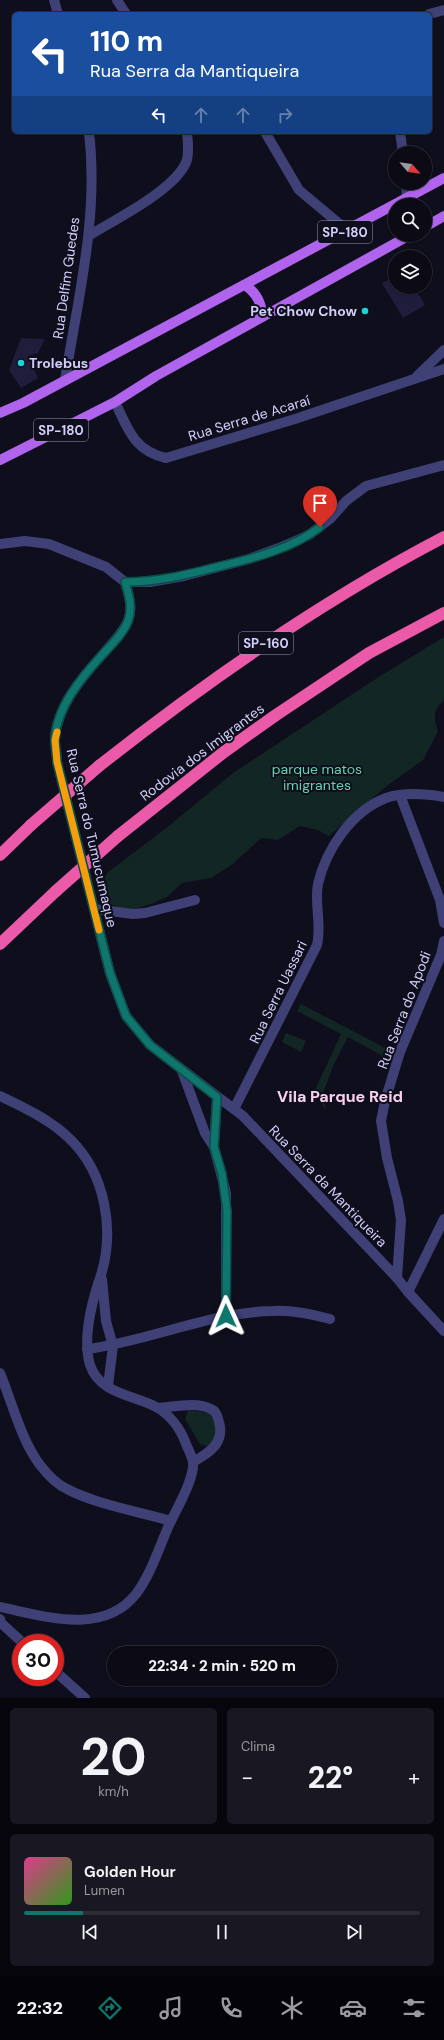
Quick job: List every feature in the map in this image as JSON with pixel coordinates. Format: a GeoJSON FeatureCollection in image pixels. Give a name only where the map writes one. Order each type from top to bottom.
{"type":"FeatureCollection","features":[{"type":"Feature","properties":{"kind":"highway","name":"SP-160"},"geometry":{"type":"LineString","coordinates":[[0,854],[99,766],[171,710],[295,623],[389,566],[444,537]]}},
{"type":"Feature","properties":{"kind":"highway","name":"Rodovia dos Imigrantes"},"geometry":{"type":"LineString","coordinates":[[0,944],[56,891],[118,836],[224,752],[276,715],[369,653],[444,613]]}},
{"type":"Feature","properties":{"kind":"main road","name":"SP-180"},"geometry":{"type":"LineString","coordinates":[[407,198],[444,178]]}},
{"type":"Feature","properties":{"kind":"main road","name":"SP-180"},"geometry":{"type":"LineString","coordinates":[[0,413],[23,403],[388,209]]}},
{"type":"Feature","properties":{"kind":"main road"},"geometry":{"type":"LineString","coordinates":[[432,223],[444,216]]}},
{"type":"Feature","properties":{"kind":"main road","name":"SP-180"},"geometry":{"type":"LineString","coordinates":[[0,460],[115,402],[156,376],[397,242]]}},
{"type":"Feature","properties":{"kind":"main road"},"geometry":{"type":"LineString","coordinates":[[246,285],[258,298],[261,305],[262,317]]}},
{"type":"Feature","properties":{"kind":"street"},"geometry":{"type":"LineString","coordinates":[[54,0],[57,12]]}},
{"type":"Feature","properties":{"kind":"street"},"geometry":{"type":"LineString","coordinates":[[117,0],[125,12]]}},
{"type":"Feature","properties":{"kind":"street"},"geometry":{"type":"LineString","coordinates":[[432,13],[444,10]]}},
{"type":"Feature","properties":{"kind":"street","name":"Rua Delfim Guedes"},"geometry":{"type":"LineString","coordinates":[[65,380],[90,235],[91,150],[89,134]]}},
{"type":"Feature","properties":{"kind":"street"},"geometry":{"type":"LineString","coordinates":[[90,235],[164,188],[176,176],[186,160],[189,143],[187,134]]}},
{"type":"Feature","properties":{"kind":"street"},"geometry":{"type":"LineString","coordinates":[[266,134],[299,190],[348,231]]}},
{"type":"Feature","properties":{"kind":"street"},"geometry":{"type":"LineString","coordinates":[[400,134],[401,146]]}},
{"type":"Feature","properties":{"kind":"street"},"geometry":{"type":"LineString","coordinates":[[406,190],[407,198]]}},
{"type":"Feature","properties":{"kind":"street","name":"Rua Serra de Acaraí"},"geometry":{"type":"LineString","coordinates":[[415,378],[444,350]]}},
{"type":"Feature","properties":{"kind":"street","name":"Rua Serra de Acaraí"},"geometry":{"type":"LineString","coordinates":[[115,402],[130,434],[142,448],[153,455],[166,458],[295,419],[444,369]]}},
{"type":"Feature","properties":{"kind":"street"},"geometry":{"type":"LineString","coordinates":[[1,544],[25,541],[49,544],[106,567],[125,582],[150,582],[184,576],[249,559],[279,548],[309,535],[331,518],[346,501],[366,486],[389,478],[444,465]]}},
{"type":"Feature","properties":{"kind":"street","name":"Rua Serra do Tumucumaque"},"geometry":{"type":"LineString","coordinates":[[125,582],[131,600],[128,620],[116,639],[82,677],[71,696],[58,725],[55,740],[57,762],[110,973],[126,1016],[150,1045],[182,1072]]}},
{"type":"Feature","properties":{"kind":"street","name":"Rua Serra Uassari"},"geometry":{"type":"LineString","coordinates":[[234,1109],[317,944],[320,933],[318,885],[324,866],[336,842],[352,822],[368,808],[386,798],[400,795],[431,794],[444,797]]}},
{"type":"Feature","properties":{"kind":"street"},"geometry":{"type":"LineString","coordinates":[[400,795],[440,900],[444,923]]}},
{"type":"Feature","properties":{"kind":"street"},"geometry":{"type":"LineString","coordinates":[[94,909],[133,914],[145,913],[195,900]]}},
{"type":"Feature","properties":{"kind":"street","name":"Rua Serra do Apodi"},"geometry":{"type":"LineString","coordinates":[[397,1278],[401,1220],[397,1196],[387,1158],[381,1121],[384,1101],[400,1052],[441,955],[444,941]]}},
{"type":"Feature","properties":{"kind":"street"},"geometry":{"type":"LineString","coordinates":[[182,1072],[203,1128],[214,1147],[226,1193],[226,1316]]}},
{"type":"Feature","properties":{"kind":"street","name":"Rua Serra da Mantiqueira"},"geometry":{"type":"LineString","coordinates":[[182,1072],[234,1109],[397,1278],[444,1331]]}},
{"type":"Feature","properties":{"kind":"street"},"geometry":{"type":"LineString","coordinates":[[0,1096],[38,1115],[61,1131],[72,1141],[94,1172],[101,1191],[106,1214],[106,1238],[101,1273],[90,1321],[87,1349],[94,1374],[116,1392],[158,1408],[173,1421],[181,1432],[193,1462],[182,1501],[171,1521],[143,1583],[127,1603],[116,1611],[83,1621],[62,1619],[0,1607]]}},
{"type":"Feature","properties":{"kind":"street"},"geometry":{"type":"LineString","coordinates":[[214,1147],[217,1097]]}},
{"type":"Feature","properties":{"kind":"street"},"geometry":{"type":"LineString","coordinates":[[408,1292],[444,1219]]}},
{"type":"Feature","properties":{"kind":"street"},"geometry":{"type":"LineString","coordinates":[[101,1273],[104,1309],[113,1346],[108,1386]]}},
{"type":"Feature","properties":{"kind":"street"},"geometry":{"type":"LineString","coordinates":[[87,1349],[113,1346],[226,1316],[272,1311],[288,1311],[330,1319]]}},
{"type":"Feature","properties":{"kind":"street"},"geometry":{"type":"LineString","coordinates":[[0,1373],[30,1448],[40,1465],[53,1480],[66,1489],[86,1497],[171,1521]]}},
{"type":"Feature","properties":{"kind":"street"},"geometry":{"type":"LineString","coordinates":[[158,1408],[204,1407],[212,1409],[218,1416],[220,1437],[217,1445],[208,1454],[193,1462]]}},
{"type":"Feature","properties":{"kind":"street"},"geometry":{"type":"LineString","coordinates":[[0,1619],[1,1623],[13,1634]]}},
{"type":"Feature","properties":{"kind":"street"},"geometry":{"type":"LineString","coordinates":[[64,1679],[85,1698]]}},
{"type":"Feature","properties":{"kind":"green space","name":"parque matos imigrantes"},"geometry":{"type":"Polygon","coordinates":[[[444,637],[444,700],[435,714],[435,722],[438,731],[423,760],[388,785],[329,836],[318,830],[300,826],[278,840],[261,838],[233,864],[211,878],[182,883],[167,897],[128,911],[110,904],[103,881],[107,873],[170,825],[233,773],[377,678],[444,637]]]}},
{"type":"Feature","properties":{"kind":"green space"},"geometry":{"type":"Polygon","coordinates":[[[301,1004],[393,1052],[390,1060],[348,1037],[334,1064],[323,1093],[326,1110],[314,1092],[341,1034],[297,1011],[301,1004]]]}},
{"type":"Feature","properties":{"kind":"green space"},"geometry":{"type":"Polygon","coordinates":[[[286,1033],[306,1041],[301,1052],[282,1042],[286,1033]]]}},
{"type":"Feature","properties":{"kind":"green space"},"geometry":{"type":"Polygon","coordinates":[[[188,1410],[209,1413],[215,1422],[217,1434],[210,1447],[200,1444],[185,1419],[188,1410]]]}},
{"type":"Feature","properties":{"kind":"building"},"geometry":{"type":"Polygon","coordinates":[[[388,280],[388,293],[382,283],[388,280]]]}},
{"type":"Feature","properties":{"kind":"building"},"geometry":{"type":"Polygon","coordinates":[[[389,294],[418,294],[425,305],[403,318],[389,294]]]}},
{"type":"Feature","properties":{"kind":"building","name":"Trolebus"},"geometry":{"type":"Polygon","coordinates":[[[21,338],[45,339],[38,353],[28,356],[38,378],[21,388],[9,370],[21,338]]]}},
{"type":"Feature","properties":{"kind":"slow traffic"},"geometry":{"type":"LineString","coordinates":[[57,732],[55,740],[57,762],[99,930]]}},
{"type":"Feature","properties":{"kind":"place","name":"Pet Chow Chow"},"geometry":{"type":"Point","coordinates":[365,311]}},
{"type":"Feature","properties":{"kind":"place","name":"Trolebus"},"geometry":{"type":"Point","coordinates":[21,363]}},
{"type":"Feature","properties":{"kind":"district","name":"Vila Parque Reid"},"geometry":{"type":"Point","coordinates":[340,1096]}},
{"type":"Feature","properties":{"kind":"route"},"geometry":{"type":"LineString","coordinates":[[226,1316],[225,1285],[227,1211],[226,1193],[214,1147],[217,1097],[182,1072],[150,1045],[136,1030],[126,1016],[117,997],[57,762],[55,740],[63,711],[82,677],[116,639],[128,620],[131,600],[125,582],[150,582],[184,576],[249,559],[309,535],[320,527]]}}]}
